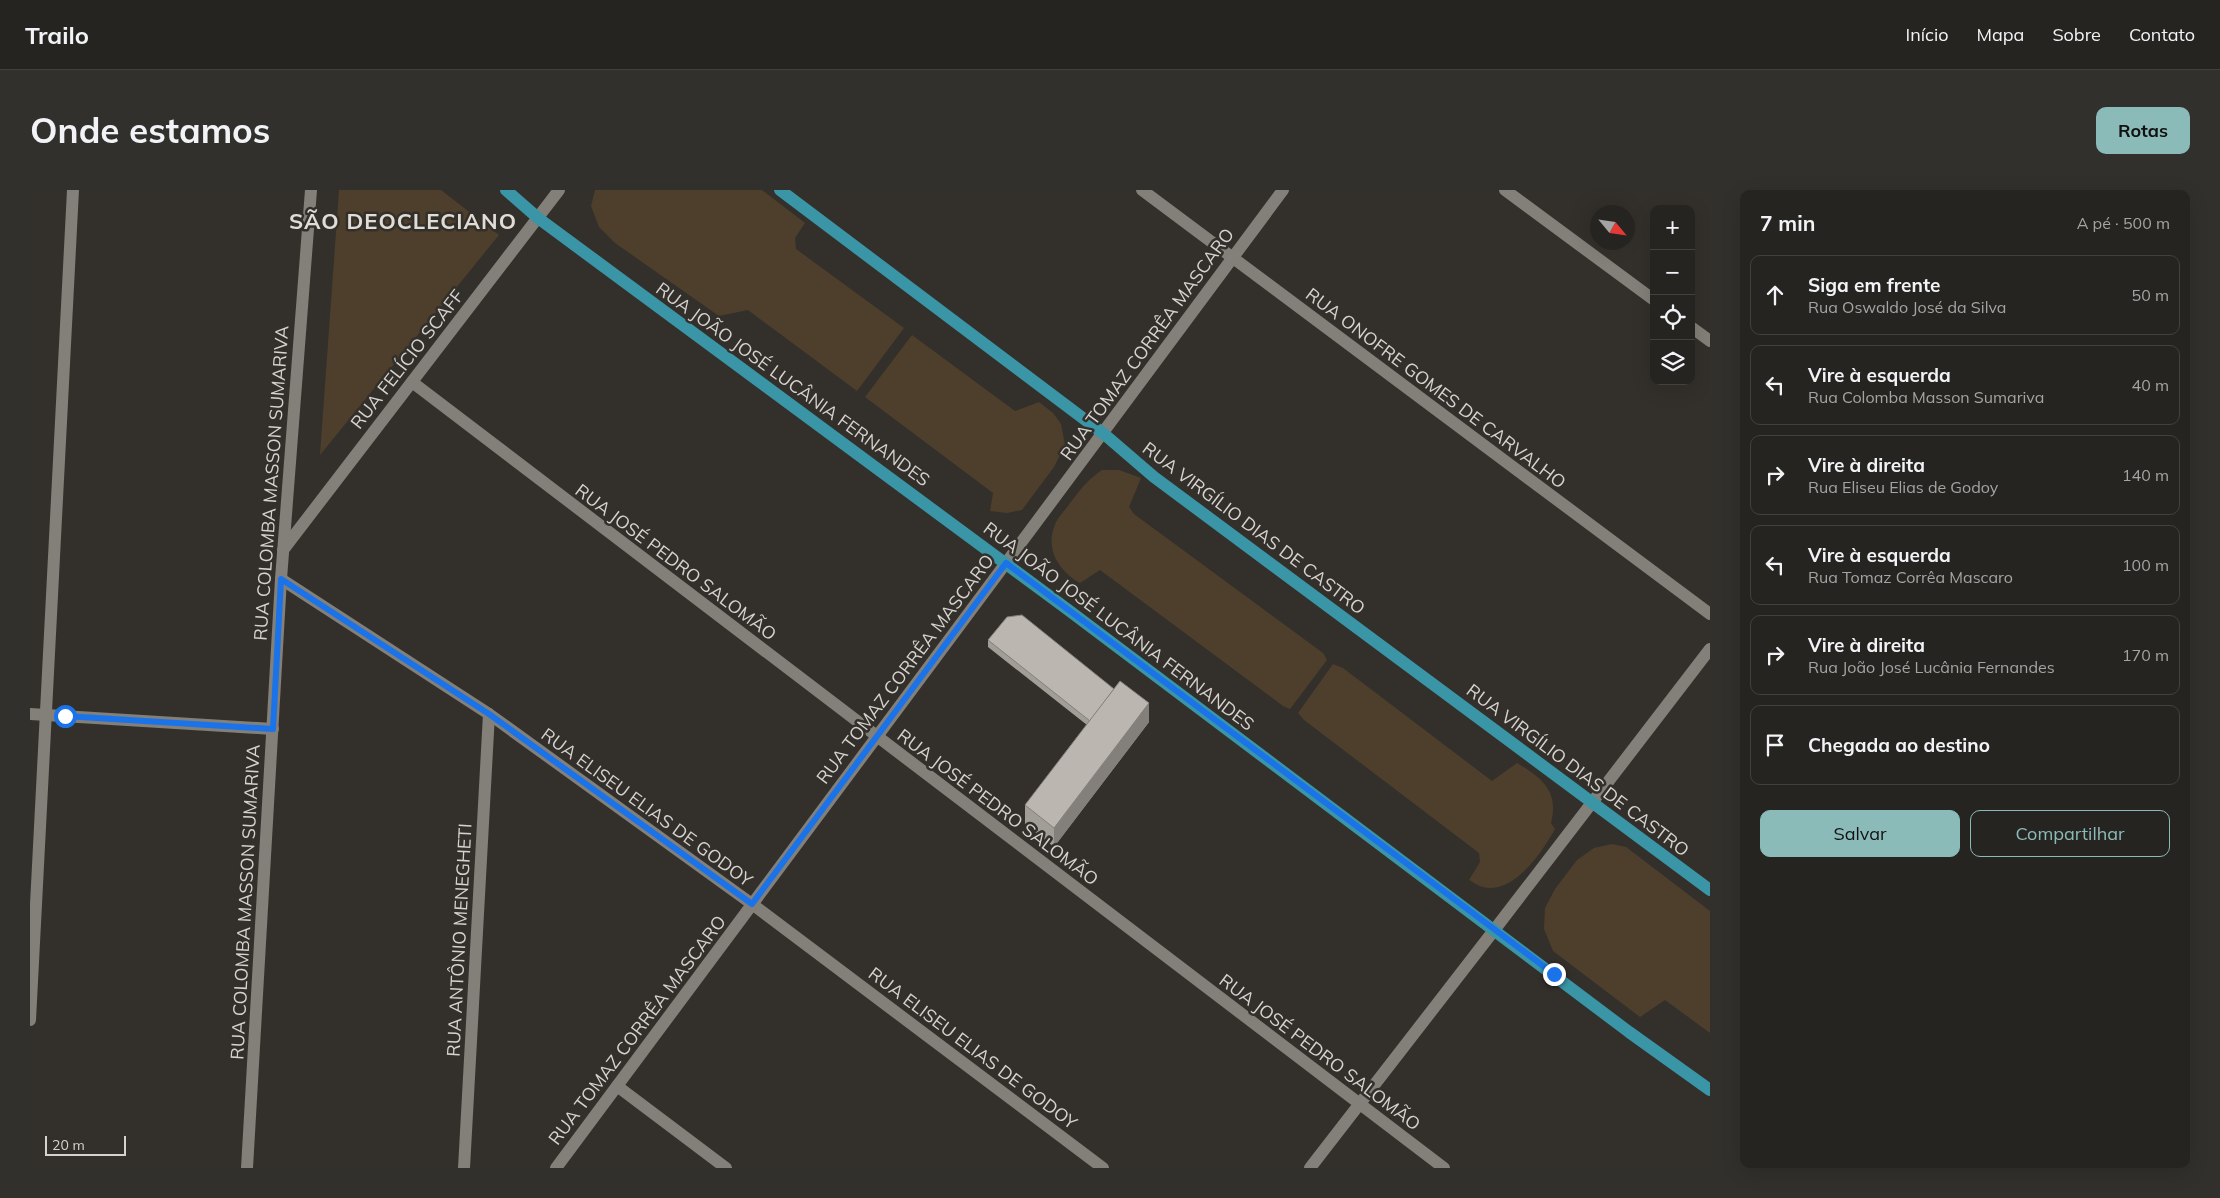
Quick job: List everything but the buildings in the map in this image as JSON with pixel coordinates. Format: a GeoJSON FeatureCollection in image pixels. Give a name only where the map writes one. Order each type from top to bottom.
{"type":"FeatureCollection","features":[{"type":"Feature","properties":{"kind":"main road","name":"RUA JOÃO JOSÉ LUCÂNIA FERNANDES"},"geometry":{"type":"LineString","coordinates":[[506,190],[538,218],[1006,563],[1629,1032],[1710,1090]]}},
{"type":"Feature","properties":{"kind":"main road","name":"RUA VIRGÍLIO DIAS DE CASTRO"},"geometry":{"type":"LineString","coordinates":[[780,190],[1104,434],[1162,482],[1710,890]]}},
{"type":"Feature","properties":{"kind":"street"},"geometry":{"type":"LineString","coordinates":[[30,1020],[72,190]]}},
{"type":"Feature","properties":{"kind":"street","name":"RUA COLOMBA MASSON SUMARIVA"},"geometry":{"type":"LineString","coordinates":[[247,1168],[281,579],[311,190]]}},
{"type":"Feature","properties":{"kind":"street","name":"RUA FELÍCIO SCAFF"},"geometry":{"type":"LineString","coordinates":[[283,550],[559,190]]}},
{"type":"Feature","properties":{"kind":"street","name":"RUA ONOFRE GOMES DE CARVALHO"},"geometry":{"type":"LineString","coordinates":[[1142,190],[1710,614]]}},
{"type":"Feature","properties":{"kind":"street","name":"RUA TOMAZ CORRÊA MASCARO"},"geometry":{"type":"LineString","coordinates":[[556,1168],[1104,434],[1283,190]]}},
{"type":"Feature","properties":{"kind":"street"},"geometry":{"type":"LineString","coordinates":[[1504,190],[1650,297]]}},
{"type":"Feature","properties":{"kind":"street"},"geometry":{"type":"LineString","coordinates":[[1695,330],[1710,341]]}},
{"type":"Feature","properties":{"kind":"street","name":"RUA JOSÉ PEDRO SALOMÃO"},"geometry":{"type":"LineString","coordinates":[[412,382],[1444,1168]]}},
{"type":"Feature","properties":{"kind":"street","name":"RUA ELISEU ELIAS DE GODOY"},"geometry":{"type":"LineString","coordinates":[[281,579],[489,714],[752,904],[1103,1168]]}},
{"type":"Feature","properties":{"kind":"street"},"geometry":{"type":"LineString","coordinates":[[1310,1168],[1710,649]]}},
{"type":"Feature","properties":{"kind":"street"},"geometry":{"type":"LineString","coordinates":[[30,714],[273,729]]}},
{"type":"Feature","properties":{"kind":"street","name":"RUA ANTÔNIO MENEGHETI"},"geometry":{"type":"LineString","coordinates":[[464,1168],[489,714]]}},
{"type":"Feature","properties":{"kind":"street"},"geometry":{"type":"LineString","coordinates":[[617,1086],[726,1168]]}},
{"type":"Feature","properties":{"kind":"shaded area"},"geometry":{"type":"Polygon","coordinates":[[[339,190],[441,190],[499,235],[320,455],[339,190]]]}},
{"type":"Feature","properties":{"kind":"shaded area"},"geometry":{"type":"Polygon","coordinates":[[[595,190],[762,190],[805,223],[795,238],[796,249],[904,328],[857,391],[748,310],[719,316],[615,243],[599,227],[591,206],[595,190]]]}},
{"type":"Feature","properties":{"kind":"shaded area"},"geometry":{"type":"Polygon","coordinates":[[[912,335],[1015,411],[1039,402],[1053,413],[1061,424],[1065,445],[1054,467],[1022,510],[1007,513],[990,511],[993,493],[865,397],[912,335]]]}},
{"type":"Feature","properties":{"kind":"shaded area"},"geometry":{"type":"Polygon","coordinates":[[[1102,470],[1119,470],[1141,478],[1129,507],[1134,514],[1323,653],[1327,660],[1290,709],[1283,706],[1100,570],[1080,583],[1065,572],[1055,557],[1053,549],[1053,532],[1056,522],[1084,485],[1102,470]]]}},
{"type":"Feature","properties":{"kind":"shaded area"},"geometry":{"type":"Polygon","coordinates":[[[1333,664],[1343,668],[1492,781],[1517,763],[1541,780],[1551,794],[1553,812],[1551,823],[1555,829],[1543,849],[1526,870],[1506,885],[1494,888],[1481,886],[1469,880],[1480,862],[1479,853],[1304,720],[1298,713],[1333,664]]]}},
{"type":"Feature","properties":{"kind":"shaded area"},"geometry":{"type":"Polygon","coordinates":[[[1612,844],[1626,847],[1710,911],[1710,1033],[1665,1000],[1640,1017],[1553,951],[1544,929],[1545,908],[1555,889],[1577,860],[1594,848],[1612,844]]]}},
{"type":"Feature","properties":{"kind":"district","name":"SÃO DEOCLECIANO"},"geometry":{"type":"Point","coordinates":[403,221]}},
{"type":"Feature","properties":{"kind":"route"},"geometry":{"type":"LineString","coordinates":[[65,716],[273,729],[281,579],[489,714],[752,904],[1006,563],[1554,974]]}}]}
